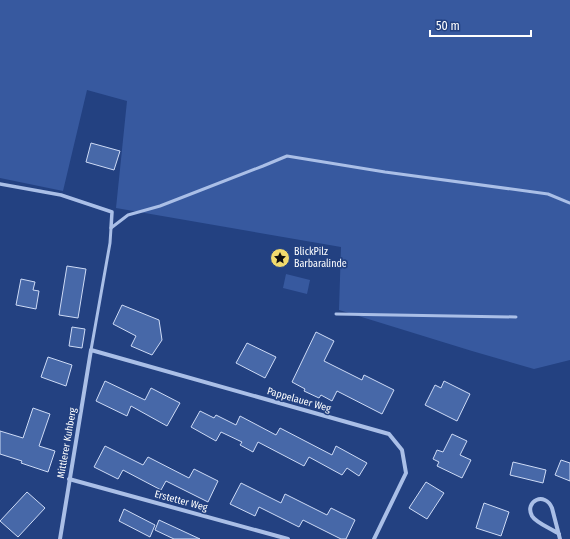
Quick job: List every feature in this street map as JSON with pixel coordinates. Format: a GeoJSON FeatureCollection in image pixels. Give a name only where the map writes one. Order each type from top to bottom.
{"type":"FeatureCollection","features":[{"type":"Feature","properties":{"kind":"street"},"geometry":{"type":"LineString","coordinates":[[0,184],[61,195],[112,212],[111,228]]}},
{"type":"Feature","properties":{"kind":"street","name":"Mittlerer Kuhberg"},"geometry":{"type":"LineString","coordinates":[[60,539],[91,350]]}},
{"type":"Feature","properties":{"kind":"street","name":"Pappelauer Weg"},"geometry":{"type":"LineString","coordinates":[[91,350],[389,434],[402,450],[406,473],[374,539]]}},
{"type":"Feature","properties":{"kind":"street","name":"Erstetter Weg"},"geometry":{"type":"LineString","coordinates":[[70,479],[288,539]]}},
{"type":"Feature","properties":{"kind":"street"},"geometry":{"type":"LineString","coordinates":[[559,534],[537,521],[532,516],[530,510],[534,501],[542,499],[551,504],[559,534],[560,539]]}},
{"type":"Feature","properties":{"kind":"lane"},"geometry":{"type":"LineString","coordinates":[[91,350],[110,243],[111,228],[128,215],[160,206],[287,156],[385,172],[548,194],[570,203]]}},
{"type":"Feature","properties":{"kind":"lane"},"geometry":{"type":"LineString","coordinates":[[336,314],[516,317]]}},
{"type":"Feature","properties":{"kind":"shaded area"},"geometry":{"type":"Polygon","coordinates":[[[0,0],[570,0],[570,360],[534,369],[339,310],[341,247],[116,208],[127,101],[87,90],[63,191],[0,178],[0,0]]]}},
{"type":"Feature","properties":{"kind":"shaded area"},"geometry":{"type":"Polygon","coordinates":[[[286,274],[310,280],[307,294],[283,288],[286,274]]]}},
{"type":"Feature","properties":{"kind":"building"},"geometry":{"type":"Polygon","coordinates":[[[91,143],[120,151],[114,170],[86,162],[91,143]]]}},
{"type":"Feature","properties":{"kind":"building"},"geometry":{"type":"Polygon","coordinates":[[[67,266],[86,269],[78,318],[59,315],[67,266]]]}},
{"type":"Feature","properties":{"kind":"building"},"geometry":{"type":"Polygon","coordinates":[[[21,279],[35,282],[33,290],[39,291],[36,309],[16,305],[21,279]]]}},
{"type":"Feature","properties":{"kind":"building"},"geometry":{"type":"Polygon","coordinates":[[[122,305],[159,320],[162,340],[152,355],[131,346],[136,336],[113,324],[122,305]]]}},
{"type":"Feature","properties":{"kind":"building"},"geometry":{"type":"Polygon","coordinates":[[[72,327],[85,329],[82,348],[69,346],[72,327]]]}},
{"type":"Feature","properties":{"kind":"building"},"geometry":{"type":"Polygon","coordinates":[[[316,332],[334,341],[324,361],[362,380],[364,375],[394,390],[382,414],[337,391],[332,401],[321,395],[319,398],[304,391],[305,389],[292,382],[316,332]]]}},
{"type":"Feature","properties":{"kind":"building"},"geometry":{"type":"Polygon","coordinates":[[[247,343],[276,357],[265,378],[236,363],[247,343]]]}},
{"type":"Feature","properties":{"kind":"building"},"geometry":{"type":"Polygon","coordinates":[[[48,357],[72,365],[66,386],[41,377],[48,357]]]}},
{"type":"Feature","properties":{"kind":"building"},"geometry":{"type":"Polygon","coordinates":[[[105,381],[145,400],[151,388],[180,403],[167,426],[131,406],[127,416],[96,401],[105,381]]]}},
{"type":"Feature","properties":{"kind":"building"},"geometry":{"type":"Polygon","coordinates":[[[444,381],[470,394],[457,421],[425,405],[435,385],[441,388],[444,381]]]}},
{"type":"Feature","properties":{"kind":"building"},"geometry":{"type":"Polygon","coordinates":[[[33,408],[50,414],[39,446],[55,451],[48,472],[0,454],[0,431],[23,438],[33,408]]]}},
{"type":"Feature","properties":{"kind":"building"},"geometry":{"type":"Polygon","coordinates":[[[200,411],[214,418],[216,415],[236,425],[240,416],[276,435],[280,428],[332,455],[336,446],[367,463],[359,476],[347,468],[342,475],[309,457],[304,466],[258,442],[253,452],[240,445],[242,442],[221,432],[216,441],[191,427],[200,411]]]}},
{"type":"Feature","properties":{"kind":"building"},"geometry":{"type":"Polygon","coordinates":[[[452,434],[467,441],[460,455],[471,460],[462,478],[437,466],[439,462],[433,459],[437,450],[443,452],[452,434]]]}},
{"type":"Feature","properties":{"kind":"building"},"geometry":{"type":"Polygon","coordinates":[[[105,446],[143,465],[148,457],[189,478],[194,469],[218,481],[208,502],[166,481],[161,490],[123,470],[118,479],[94,467],[105,446]]]}},
{"type":"Feature","properties":{"kind":"building"},"geometry":{"type":"Polygon","coordinates":[[[561,460],[570,463],[570,481],[555,475],[561,460]]]}},
{"type":"Feature","properties":{"kind":"building"},"geometry":{"type":"Polygon","coordinates":[[[513,462],[546,470],[543,483],[510,475],[513,462]]]}},
{"type":"Feature","properties":{"kind":"building"},"geometry":{"type":"Polygon","coordinates":[[[426,482],[444,493],[427,519],[409,508],[426,482]]]}},
{"type":"Feature","properties":{"kind":"building"},"geometry":{"type":"Polygon","coordinates":[[[241,483],[281,503],[285,494],[327,515],[331,508],[355,520],[346,539],[341,539],[303,520],[299,527],[259,507],[255,516],[230,504],[241,483]]]}},
{"type":"Feature","properties":{"kind":"building"},"geometry":{"type":"Polygon","coordinates":[[[27,492],[45,508],[18,537],[0,521],[27,492]]]}},
{"type":"Feature","properties":{"kind":"building"},"geometry":{"type":"Polygon","coordinates":[[[484,503],[509,512],[501,536],[476,528],[484,503]]]}},
{"type":"Feature","properties":{"kind":"building"},"geometry":{"type":"Polygon","coordinates":[[[124,509],[155,525],[150,537],[119,521],[124,509]]]}},
{"type":"Feature","properties":{"kind":"building"},"geometry":{"type":"Polygon","coordinates":[[[159,520],[200,539],[174,539],[155,530],[159,520]]]}},
{"type":"Feature","properties":{"kind":"place","name":"BlickPilz Barbaralinde"},"geometry":{"type":"Point","coordinates":[280,258]}}]}
